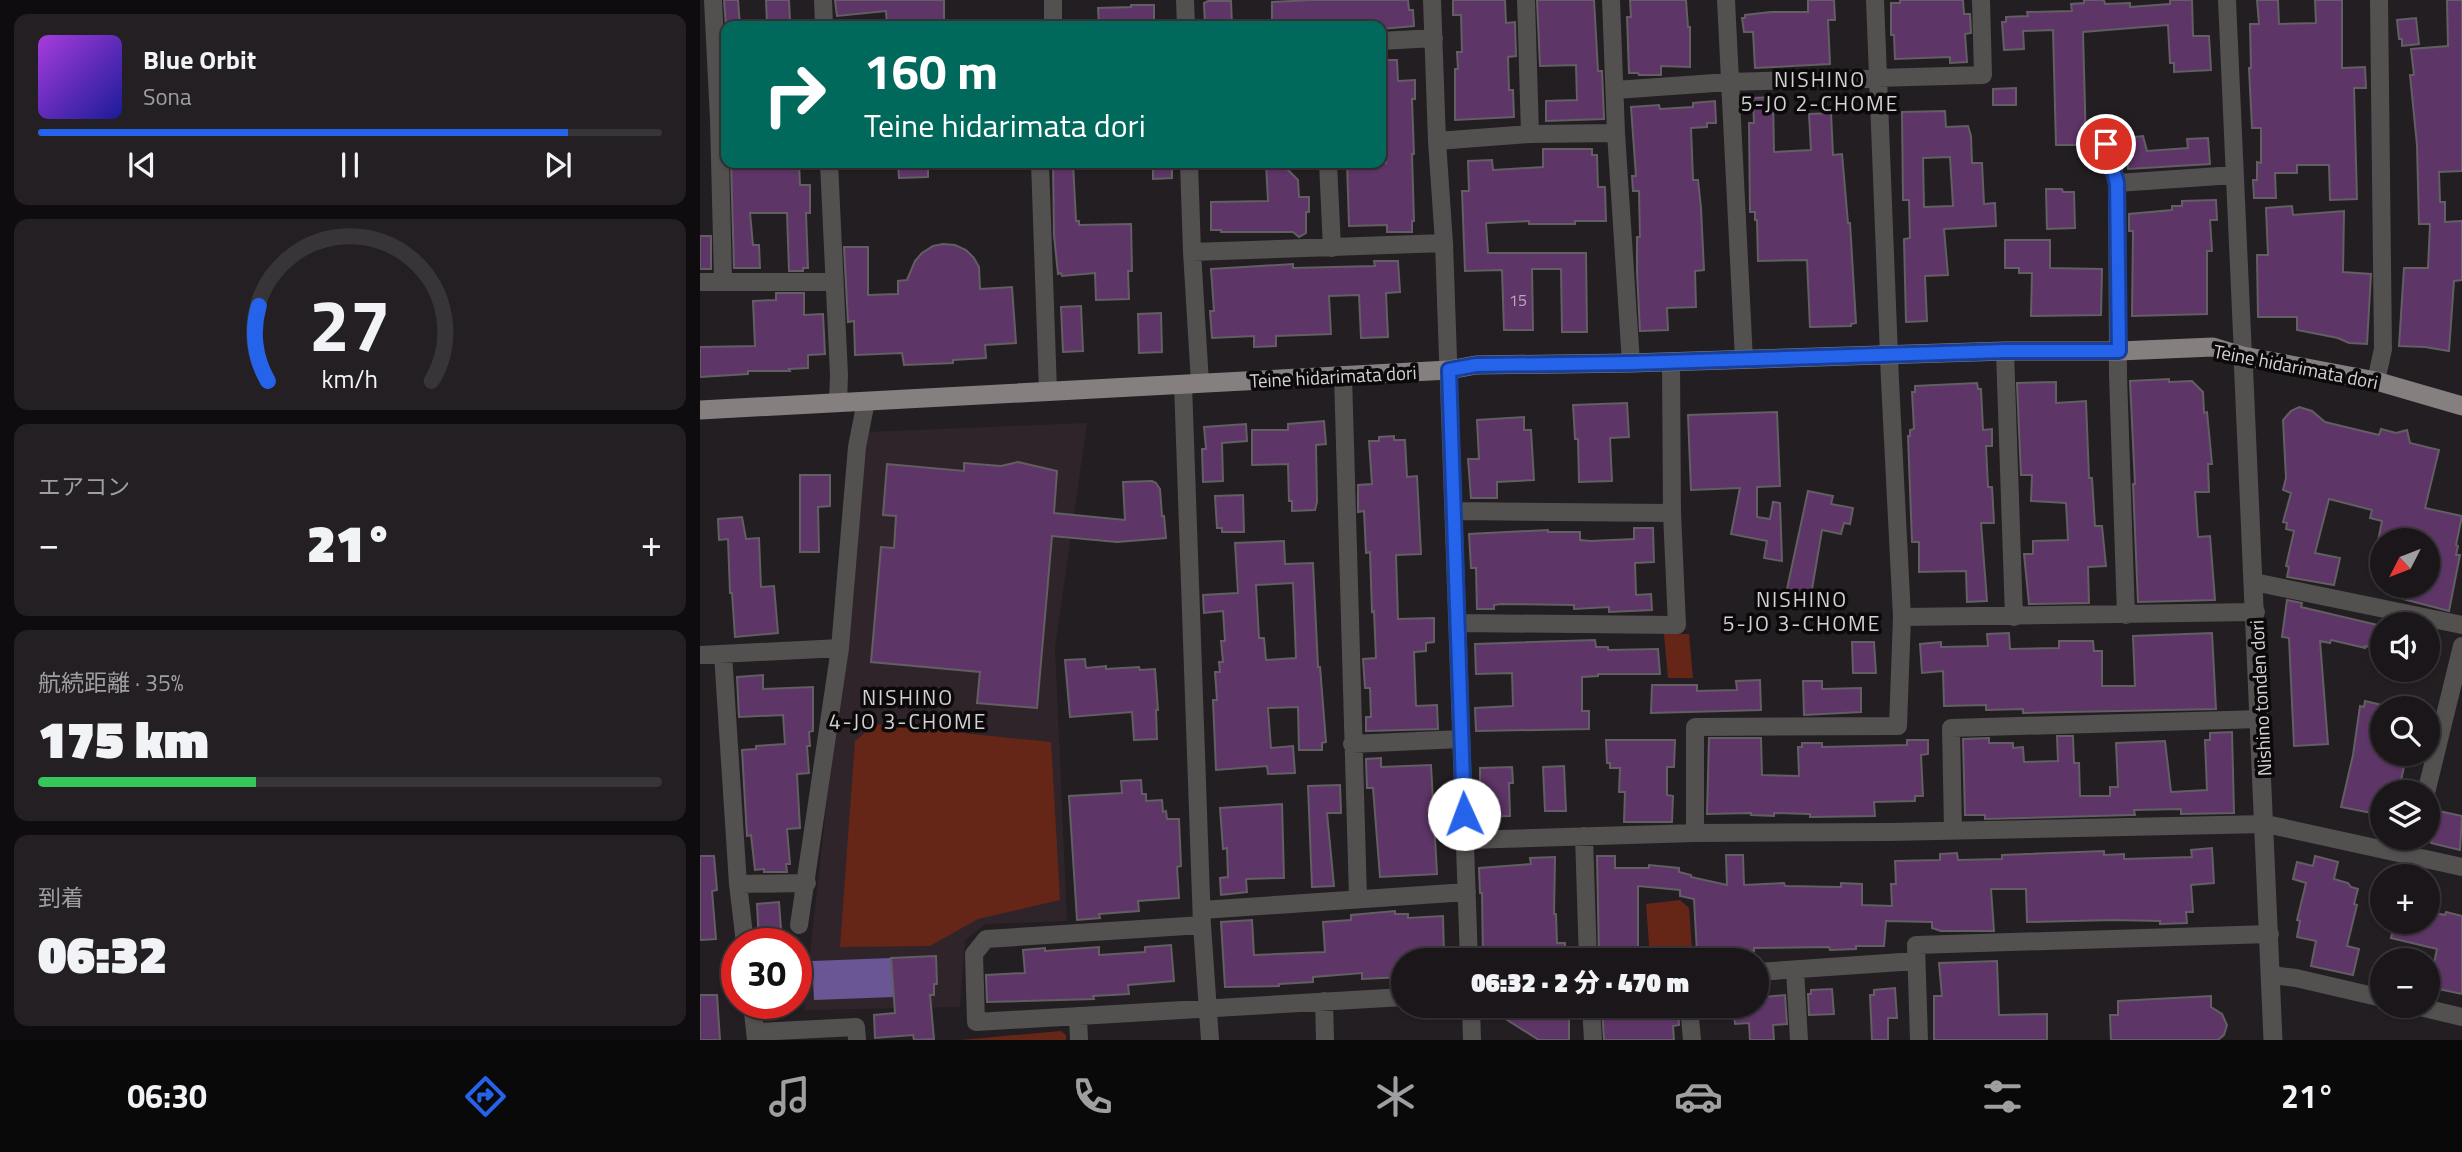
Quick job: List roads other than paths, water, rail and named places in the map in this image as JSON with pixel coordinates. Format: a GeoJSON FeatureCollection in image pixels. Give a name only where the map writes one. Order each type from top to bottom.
{"type":"FeatureCollection","features":[{"type":"Feature","properties":{"kind":"main road","name":"Teine hidarimata dori"},"geometry":{"type":"LineString","coordinates":[[700,410],[1449,370],[1476,365],[2213,347],[2243,356],[2376,381],[2462,406]]}},
{"type":"Feature","properties":{"kind":"street"},"geometry":{"type":"LineString","coordinates":[[713,0],[721,95]]}},
{"type":"Feature","properties":{"kind":"street"},"geometry":{"type":"LineString","coordinates":[[823,0],[824,21]]}},
{"type":"Feature","properties":{"kind":"street"},"geometry":{"type":"LineString","coordinates":[[1053,0],[1053,21]]}},
{"type":"Feature","properties":{"kind":"street"},"geometry":{"type":"LineString","coordinates":[[1185,0],[1186,21]]}},
{"type":"Feature","properties":{"kind":"street"},"geometry":{"type":"LineString","coordinates":[[1432,0],[1449,370],[1469,948]]}},
{"type":"Feature","properties":{"kind":"street"},"geometry":{"type":"LineString","coordinates":[[1526,0],[1530,134]]}},
{"type":"Feature","properties":{"kind":"street"},"geometry":{"type":"LineString","coordinates":[[1611,0],[1616,133],[1631,363]]}},
{"type":"Feature","properties":{"kind":"street"},"geometry":{"type":"LineString","coordinates":[[1727,0],[1744,360]]}},
{"type":"Feature","properties":{"kind":"street"},"geometry":{"type":"LineString","coordinates":[[1695,833],[1695,727],[1898,726],[1902,617],[1875,0]]}},
{"type":"Feature","properties":{"kind":"street"},"geometry":{"type":"LineString","coordinates":[[1615,90],[1730,82],[1983,75],[1981,0]]}},
{"type":"Feature","properties":{"kind":"street"},"geometry":{"type":"LineString","coordinates":[[2227,0],[2243,356]]}},
{"type":"Feature","properties":{"kind":"street"},"geometry":{"type":"LineString","coordinates":[[2376,381],[2383,349],[2379,0]]}},
{"type":"Feature","properties":{"kind":"street"},"geometry":{"type":"LineString","coordinates":[[1386,41],[1434,38]]}},
{"type":"Feature","properties":{"kind":"street"},"geometry":{"type":"LineString","coordinates":[[700,120],[721,119]]}},
{"type":"Feature","properties":{"kind":"street"},"geometry":{"type":"LineString","coordinates":[[1437,141],[1530,134],[1616,133]]}},
{"type":"Feature","properties":{"kind":"street"},"geometry":{"type":"LineString","coordinates":[[2106,144],[2117,183],[2126,615]]}},
{"type":"Feature","properties":{"kind":"street"},"geometry":{"type":"LineString","coordinates":[[723,168],[723,280]]}},
{"type":"Feature","properties":{"kind":"street"},"geometry":{"type":"LineString","coordinates":[[829,168],[838,403]]}},
{"type":"Feature","properties":{"kind":"street"},"geometry":{"type":"LineString","coordinates":[[1040,168],[1048,391]]}},
{"type":"Feature","properties":{"kind":"street"},"geometry":{"type":"LineString","coordinates":[[1189,168],[1202,917],[1210,1040]]}},
{"type":"Feature","properties":{"kind":"street"},"geometry":{"type":"LineString","coordinates":[[1328,168],[1332,248]]}},
{"type":"Feature","properties":{"kind":"street"},"geometry":{"type":"LineString","coordinates":[[2117,183],[2234,175]]}},
{"type":"Feature","properties":{"kind":"street"},"geometry":{"type":"LineString","coordinates":[[1192,252],[1444,243]]}},
{"type":"Feature","properties":{"kind":"street"},"geometry":{"type":"LineString","coordinates":[[700,282],[833,282]]}},
{"type":"Feature","properties":{"kind":"street"},"geometry":{"type":"LineString","coordinates":[[2005,351],[2014,617]]}},
{"type":"Feature","properties":{"kind":"street","name":"Nishino tonden dori"},"geometry":{"type":"LineString","coordinates":[[2243,356],[2266,824],[2273,1040]]}},
{"type":"Feature","properties":{"kind":"street"},"geometry":{"type":"LineString","coordinates":[[1458,623],[1677,625],[1672,513],[1671,362]]}},
{"type":"Feature","properties":{"kind":"street"},"geometry":{"type":"LineString","coordinates":[[1343,376],[1358,898]]}},
{"type":"Feature","properties":{"kind":"street"},"geometry":{"type":"LineString","coordinates":[[799,925],[840,648],[858,447],[866,401]]}},
{"type":"Feature","properties":{"kind":"street"},"geometry":{"type":"LineString","coordinates":[[1454,511],[1672,513]]}},
{"type":"Feature","properties":{"kind":"street"},"geometry":{"type":"LineString","coordinates":[[2254,582],[2462,625]]}},
{"type":"Feature","properties":{"kind":"street"},"geometry":{"type":"LineString","coordinates":[[1902,617],[2256,612]]}},
{"type":"Feature","properties":{"kind":"street"},"geometry":{"type":"LineString","coordinates":[[2429,780],[2462,646]]}},
{"type":"Feature","properties":{"kind":"street"},"geometry":{"type":"LineString","coordinates":[[700,655],[840,648]]}},
{"type":"Feature","properties":{"kind":"street"},"geometry":{"type":"LineString","coordinates":[[723,654],[743,928]]}},
{"type":"Feature","properties":{"kind":"street"},"geometry":{"type":"LineString","coordinates":[[1953,830],[1951,728],[2260,719]]}},
{"type":"Feature","properties":{"kind":"street"},"geometry":{"type":"LineString","coordinates":[[1353,744],[1461,739]]}},
{"type":"Feature","properties":{"kind":"street"},"geometry":{"type":"LineString","coordinates":[[1465,840],[1695,833],[2266,824],[2370,840]]}},
{"type":"Feature","properties":{"kind":"street"},"geometry":{"type":"LineString","coordinates":[[1584,836],[1588,948]]}},
{"type":"Feature","properties":{"kind":"street"},"geometry":{"type":"LineString","coordinates":[[2420,850],[2462,867]]}},
{"type":"Feature","properties":{"kind":"street"},"geometry":{"type":"LineString","coordinates":[[738,884],[807,883]]}},
{"type":"Feature","properties":{"kind":"street"},"geometry":{"type":"LineString","coordinates":[[1391,998],[976,1021],[974,954],[986,939],[1358,898],[1467,892]]}},
{"type":"Feature","properties":{"kind":"street"},"geometry":{"type":"LineString","coordinates":[[1919,1040],[1916,945],[2270,934]]}},
{"type":"Feature","properties":{"kind":"street"},"geometry":{"type":"LineString","coordinates":[[1769,971],[1916,961]]}},
{"type":"Feature","properties":{"kind":"street"},"geometry":{"type":"LineString","coordinates":[[1795,970],[1799,1040]]}},
{"type":"Feature","properties":{"kind":"street"},"geometry":{"type":"LineString","coordinates":[[2271,975],[2370,995]]}},
{"type":"Feature","properties":{"kind":"street"},"geometry":{"type":"LineString","coordinates":[[1324,1001],[1325,1040]]}},
{"type":"Feature","properties":{"kind":"street"},"geometry":{"type":"LineString","coordinates":[[2440,1012],[2462,1017]]}},
{"type":"Feature","properties":{"kind":"street"},"geometry":{"type":"LineString","coordinates":[[1078,1016],[1079,1040]]}},
{"type":"Feature","properties":{"kind":"street"},"geometry":{"type":"LineString","coordinates":[[1471,1018],[1472,1040]]}},
{"type":"Feature","properties":{"kind":"street"},"geometry":{"type":"LineString","coordinates":[[1592,1018],[1593,1040]]}},
{"type":"Feature","properties":{"kind":"street"},"geometry":{"type":"LineString","coordinates":[[1690,1018],[1692,1040]]}},
{"type":"Feature","properties":{"kind":"street"},"geometry":{"type":"LineString","coordinates":[[756,1036],[856,1027],[857,1040]]}},
{"type":"Feature","properties":{"kind":"district","name":"NISHINO 5-JO 2-CHOME"},"geometry":{"type":"Point","coordinates":[1820,91]}},
{"type":"Feature","properties":{"kind":"district","name":"NISHINO 5-JO 3-CHOME"},"geometry":{"type":"Point","coordinates":[1802,611]}},
{"type":"Feature","properties":{"kind":"district","name":"NISHINO 4-JO 3-CHOME"},"geometry":{"type":"Point","coordinates":[908,709]}}]}
